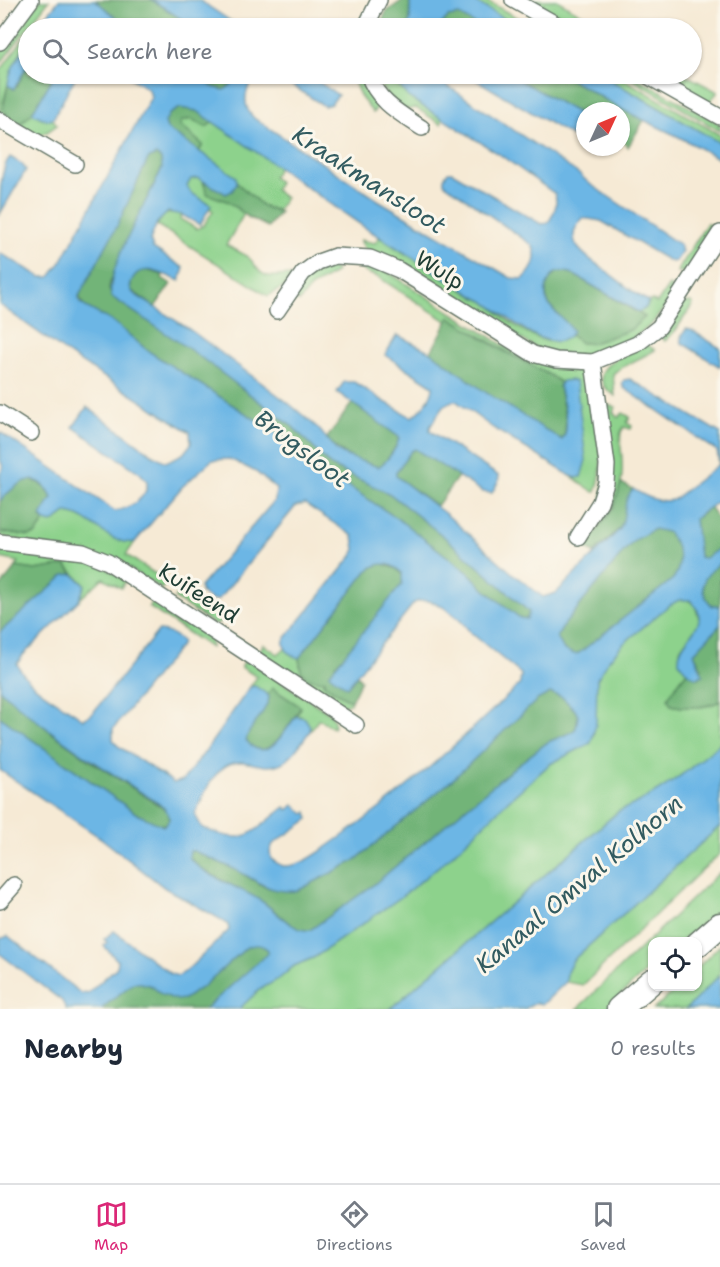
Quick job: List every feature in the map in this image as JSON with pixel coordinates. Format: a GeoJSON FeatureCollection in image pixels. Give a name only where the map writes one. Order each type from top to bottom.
{"type":"FeatureCollection","features":[{"type":"Feature","properties":{"kind":"main road"},"geometry":{"type":"LineString","coordinates":[[619,1009],[648,984]]}},
{"type":"Feature","properties":{"kind":"main road"},"geometry":{"type":"LineString","coordinates":[[640,1009],[657,991]]}},
{"type":"Feature","properties":{"kind":"street"},"geometry":{"type":"LineString","coordinates":[[0,42],[31,0]]}},
{"type":"Feature","properties":{"kind":"street"},"geometry":{"type":"LineString","coordinates":[[370,18],[378,0]]}},
{"type":"Feature","properties":{"kind":"street"},"geometry":{"type":"LineString","coordinates":[[513,0],[545,18]]}},
{"type":"Feature","properties":{"kind":"street"},"geometry":{"type":"LineString","coordinates":[[372,84],[387,105],[422,128]]}},
{"type":"Feature","properties":{"kind":"street"},"geometry":{"type":"LineString","coordinates":[[662,84],[720,117]]}},
{"type":"Feature","properties":{"kind":"street"},"geometry":{"type":"LineString","coordinates":[[0,120],[75,164]]}},
{"type":"Feature","properties":{"kind":"street","name":"Wulp"},"geometry":{"type":"LineString","coordinates":[[277,311],[303,273],[318,262],[335,256],[370,258],[399,270],[533,354],[556,360],[593,362],[637,344],[659,327],[720,233]]}},
{"type":"Feature","properties":{"kind":"street"},"geometry":{"type":"LineString","coordinates":[[578,537],[600,502],[607,474],[593,362]]}},
{"type":"Feature","properties":{"kind":"street"},"geometry":{"type":"LineString","coordinates":[[0,413],[31,433]]}},
{"type":"Feature","properties":{"kind":"street","name":"Kuifeend"},"geometry":{"type":"LineString","coordinates":[[0,542],[83,552],[108,562],[356,725]]}},
{"type":"Feature","properties":{"kind":"street"},"geometry":{"type":"LineString","coordinates":[[0,901],[14,885]]}},
{"type":"Feature","properties":{"kind":"green space"},"geometry":{"type":"Polygon","coordinates":[[[40,0],[49,0],[35,18],[26,18],[40,0]]]}},
{"type":"Feature","properties":{"kind":"green space"},"geometry":{"type":"Polygon","coordinates":[[[95,0],[152,0],[180,18],[117,18],[95,0]]]}},
{"type":"Feature","properties":{"kind":"green space"},"geometry":{"type":"Polygon","coordinates":[[[403,0],[410,0],[410,18],[383,18],[386,12],[403,0]]]}},
{"type":"Feature","properties":{"kind":"green space"},"geometry":{"type":"Polygon","coordinates":[[[472,0],[485,0],[518,18],[503,18],[472,0]]]}},
{"type":"Feature","properties":{"kind":"green space"},"geometry":{"type":"Polygon","coordinates":[[[526,0],[557,0],[588,18],[558,18],[526,0]]]}},
{"type":"Feature","properties":{"kind":"green space"},"geometry":{"type":"Polygon","coordinates":[[[459,15],[464,18],[447,18],[459,15]]]}},
{"type":"Feature","properties":{"kind":"green space"},"geometry":{"type":"Polygon","coordinates":[[[18,29],[18,40],[0,64],[0,53],[18,29]]]}},
{"type":"Feature","properties":{"kind":"green space"},"geometry":{"type":"Polygon","coordinates":[[[18,46],[18,58],[12,69],[3,103],[23,122],[32,113],[46,120],[53,119],[57,125],[37,136],[0,115],[0,71],[18,46]]]}},
{"type":"Feature","properties":{"kind":"green space"},"geometry":{"type":"Polygon","coordinates":[[[18,84],[49,84],[32,113],[20,124],[9,117],[3,109],[8,85],[14,89],[18,84]]]}},
{"type":"Feature","properties":{"kind":"green space"},"geometry":{"type":"Polygon","coordinates":[[[209,84],[232,84],[224,90],[209,84]]]}},
{"type":"Feature","properties":{"kind":"green space"},"geometry":{"type":"Polygon","coordinates":[[[355,84],[368,84],[379,104],[373,113],[360,96],[355,84]]]}},
{"type":"Feature","properties":{"kind":"green space"},"geometry":{"type":"Polygon","coordinates":[[[379,84],[392,84],[399,87],[408,97],[443,119],[441,124],[416,108],[404,110],[389,99],[379,84]]]}},
{"type":"Feature","properties":{"kind":"green space"},"geometry":{"type":"Polygon","coordinates":[[[527,84],[578,84],[609,102],[576,102],[576,112],[527,84]]]}},
{"type":"Feature","properties":{"kind":"green space"},"geometry":{"type":"Polygon","coordinates":[[[617,84],[632,84],[720,135],[720,143],[617,84]]]}},
{"type":"Feature","properties":{"kind":"green space"},"geometry":{"type":"Polygon","coordinates":[[[640,84],[648,84],[720,124],[720,131],[640,84]]]}},
{"type":"Feature","properties":{"kind":"green space"},"geometry":{"type":"Polygon","coordinates":[[[674,84],[702,84],[718,92],[708,103],[674,84]]]}},
{"type":"Feature","properties":{"kind":"green space"},"geometry":{"type":"Polygon","coordinates":[[[180,108],[197,111],[213,122],[206,127],[191,119],[182,121],[180,125],[203,145],[199,151],[167,129],[165,122],[169,114],[180,108]]]}},
{"type":"Feature","properties":{"kind":"green space"},"geometry":{"type":"Polygon","coordinates":[[[630,114],[644,120],[630,144],[630,114]]]}},
{"type":"Feature","properties":{"kind":"green space"},"geometry":{"type":"Polygon","coordinates":[[[191,119],[206,127],[213,122],[279,167],[273,177],[279,182],[275,190],[285,198],[278,210],[264,207],[237,183],[235,177],[199,151],[202,147],[180,125],[182,121],[191,119]]]}},
{"type":"Feature","properties":{"kind":"green space"},"geometry":{"type":"Polygon","coordinates":[[[156,155],[161,159],[162,168],[132,229],[110,283],[109,289],[112,297],[195,353],[293,427],[331,466],[390,494],[447,539],[515,599],[529,612],[527,619],[520,618],[484,589],[470,574],[398,519],[334,477],[284,438],[148,351],[115,323],[84,306],[79,296],[117,226],[148,159],[156,155]]]}},
{"type":"Feature","properties":{"kind":"green space"},"geometry":{"type":"Polygon","coordinates":[[[198,178],[203,181],[209,193],[230,202],[244,214],[226,245],[249,258],[265,275],[292,276],[284,287],[268,296],[157,225],[164,215],[174,212],[182,215],[180,219],[197,229],[204,225],[213,211],[209,208],[211,205],[191,193],[187,186],[191,179],[198,178]]]}},
{"type":"Feature","properties":{"kind":"green space"},"geometry":{"type":"Polygon","coordinates":[[[203,181],[226,194],[232,191],[237,183],[264,207],[280,212],[268,227],[248,217],[229,202],[207,194],[203,181]]]}},
{"type":"Feature","properties":{"kind":"green space"},"geometry":{"type":"Polygon","coordinates":[[[707,223],[715,230],[689,272],[677,272],[707,223]]]}},
{"type":"Feature","properties":{"kind":"green space"},"geometry":{"type":"Polygon","coordinates":[[[379,237],[486,303],[517,327],[547,341],[555,342],[570,335],[581,343],[593,343],[630,330],[645,317],[638,312],[645,309],[651,300],[657,303],[669,285],[674,295],[651,325],[626,343],[589,355],[572,356],[542,351],[366,251],[360,240],[375,243],[379,237]]]}},
{"type":"Feature","properties":{"kind":"green space"},"geometry":{"type":"Polygon","coordinates":[[[354,261],[383,269],[528,359],[579,368],[587,372],[601,448],[600,478],[596,492],[569,475],[576,478],[563,381],[561,383],[450,318],[448,322],[378,277],[353,264],[354,261]]]}},
{"type":"Feature","properties":{"kind":"green space"},"geometry":{"type":"Polygon","coordinates":[[[327,265],[336,271],[335,273],[310,288],[299,302],[292,296],[299,284],[327,265]]]}},
{"type":"Feature","properties":{"kind":"green space"},"geometry":{"type":"Polygon","coordinates":[[[140,270],[163,275],[162,278],[171,284],[155,307],[131,290],[132,279],[140,270]]]}},
{"type":"Feature","properties":{"kind":"green space"},"geometry":{"type":"Polygon","coordinates":[[[560,271],[571,273],[645,317],[630,330],[593,343],[581,343],[570,335],[572,331],[547,300],[548,283],[555,273],[560,271]]]}},
{"type":"Feature","properties":{"kind":"green space"},"geometry":{"type":"Polygon","coordinates":[[[683,303],[693,304],[676,330],[665,341],[658,334],[683,303]]]}},
{"type":"Feature","properties":{"kind":"green space"},"geometry":{"type":"Polygon","coordinates":[[[450,317],[561,383],[559,386],[566,422],[564,439],[558,438],[485,392],[431,352],[450,317]]]}},
{"type":"Feature","properties":{"kind":"green space"},"geometry":{"type":"Polygon","coordinates":[[[646,344],[655,350],[613,374],[615,396],[604,386],[601,378],[603,371],[615,359],[646,344]]]}},
{"type":"Feature","properties":{"kind":"green space"},"geometry":{"type":"Polygon","coordinates":[[[352,403],[399,437],[391,454],[378,467],[344,453],[327,438],[352,403]]]}},
{"type":"Feature","properties":{"kind":"green space"},"geometry":{"type":"Polygon","coordinates":[[[606,405],[616,407],[613,412],[617,417],[623,413],[630,417],[627,423],[632,426],[631,429],[624,427],[621,432],[622,478],[614,502],[601,524],[606,405]]]}},
{"type":"Feature","properties":{"kind":"green space"},"geometry":{"type":"Polygon","coordinates":[[[415,449],[459,475],[437,506],[396,476],[396,472],[411,451],[415,449]]]}},
{"type":"Feature","properties":{"kind":"green space"},"geometry":{"type":"Polygon","coordinates":[[[30,480],[40,483],[51,495],[51,501],[41,518],[45,521],[36,534],[30,536],[0,532],[0,501],[19,482],[30,480]]]}},
{"type":"Feature","properties":{"kind":"green space"},"geometry":{"type":"Polygon","coordinates":[[[621,483],[633,489],[624,521],[620,528],[594,553],[584,547],[613,509],[621,483]]]}},
{"type":"Feature","properties":{"kind":"green space"},"geometry":{"type":"Polygon","coordinates":[[[710,507],[720,523],[720,548],[705,558],[699,557],[695,519],[710,507]]]}},
{"type":"Feature","properties":{"kind":"green space"},"geometry":{"type":"Polygon","coordinates":[[[66,513],[84,519],[117,539],[135,542],[126,555],[168,582],[161,589],[121,563],[0,536],[0,532],[30,536],[36,534],[45,521],[54,522],[66,513]]]}},
{"type":"Feature","properties":{"kind":"green space"},"geometry":{"type":"Polygon","coordinates":[[[654,529],[667,531],[678,548],[679,567],[673,579],[579,653],[574,654],[564,650],[557,637],[564,625],[624,551],[635,540],[654,529]]]}},
{"type":"Feature","properties":{"kind":"green space"},"geometry":{"type":"Polygon","coordinates":[[[6,550],[81,558],[97,563],[126,580],[121,588],[103,578],[79,600],[85,585],[66,565],[35,570],[16,567],[19,562],[0,558],[0,553],[6,550]]]}},
{"type":"Feature","properties":{"kind":"green space"},"geometry":{"type":"Polygon","coordinates":[[[380,563],[397,569],[404,577],[402,584],[349,651],[335,665],[347,687],[357,675],[361,680],[351,701],[323,684],[325,679],[323,681],[310,679],[301,672],[299,658],[367,571],[380,563]]]}},
{"type":"Feature","properties":{"kind":"green space"},"geometry":{"type":"Polygon","coordinates":[[[720,563],[720,606],[712,606],[704,594],[703,583],[709,573],[720,563]]]}},
{"type":"Feature","properties":{"kind":"green space"},"geometry":{"type":"Polygon","coordinates":[[[66,565],[73,574],[65,575],[0,632],[0,587],[16,567],[35,570],[66,565]]]}},
{"type":"Feature","properties":{"kind":"green space"},"geometry":{"type":"Polygon","coordinates":[[[181,590],[225,619],[215,625],[174,598],[181,590]]]}},
{"type":"Feature","properties":{"kind":"green space"},"geometry":{"type":"Polygon","coordinates":[[[155,599],[211,636],[211,648],[149,607],[155,599]]]}},
{"type":"Feature","properties":{"kind":"green space"},"geometry":{"type":"Polygon","coordinates":[[[686,599],[695,605],[700,622],[680,649],[679,662],[687,672],[673,690],[671,705],[696,707],[720,701],[720,744],[659,790],[619,811],[390,1009],[239,1009],[259,990],[280,978],[294,966],[315,957],[401,897],[450,857],[550,764],[589,744],[594,734],[597,679],[608,661],[623,644],[668,606],[675,601],[686,599]]]}},
{"type":"Feature","properties":{"kind":"green space"},"geometry":{"type":"Polygon","coordinates":[[[720,625],[720,701],[696,707],[671,705],[668,698],[687,672],[698,678],[702,668],[694,653],[720,625]]]}},
{"type":"Feature","properties":{"kind":"green space"},"geometry":{"type":"Polygon","coordinates":[[[263,644],[278,654],[285,648],[290,654],[299,658],[301,672],[329,674],[323,684],[351,701],[350,703],[339,706],[259,653],[263,644]]]}},
{"type":"Feature","properties":{"kind":"green space"},"geometry":{"type":"Polygon","coordinates":[[[246,659],[332,715],[335,725],[333,728],[319,719],[310,731],[310,726],[302,716],[296,716],[301,708],[272,689],[268,695],[255,686],[250,687],[257,677],[241,667],[246,659]]]}},
{"type":"Feature","properties":{"kind":"green space"},"geometry":{"type":"Polygon","coordinates":[[[272,688],[301,707],[284,732],[270,747],[254,748],[246,740],[248,733],[269,698],[268,695],[272,688]]]}},
{"type":"Feature","properties":{"kind":"green space"},"geometry":{"type":"Polygon","coordinates":[[[0,690],[52,733],[92,762],[165,809],[170,818],[166,824],[158,825],[137,814],[0,717],[0,690]]]}},
{"type":"Feature","properties":{"kind":"green space"},"geometry":{"type":"Polygon","coordinates":[[[550,693],[562,697],[575,710],[578,716],[576,728],[572,732],[548,742],[520,763],[372,886],[310,930],[303,931],[294,927],[266,904],[200,868],[189,857],[190,851],[194,851],[238,871],[265,887],[297,891],[354,861],[452,780],[537,700],[550,693]]]}},
{"type":"Feature","properties":{"kind":"green space"},"geometry":{"type":"Polygon","coordinates":[[[720,826],[720,854],[583,985],[566,982],[567,972],[573,960],[720,826]]]}},
{"type":"Feature","properties":{"kind":"green space"},"geometry":{"type":"Polygon","coordinates":[[[720,872],[720,908],[686,937],[652,937],[720,872]]]}},
{"type":"Feature","properties":{"kind":"green space"},"geometry":{"type":"Polygon","coordinates":[[[648,941],[648,970],[605,1009],[577,1009],[648,941]]]}},
{"type":"Feature","properties":{"kind":"green space"},"geometry":{"type":"Polygon","coordinates":[[[254,944],[261,945],[269,953],[205,1009],[101,1009],[133,983],[152,986],[161,994],[184,999],[201,988],[247,947],[254,944]]]}},
{"type":"Feature","properties":{"kind":"green space"},"geometry":{"type":"Polygon","coordinates":[[[720,945],[720,975],[686,1009],[654,1009],[674,991],[702,991],[702,963],[720,945]]]}},
{"type":"Feature","properties":{"kind":"water"},"geometry":{"type":"Polygon","coordinates":[[[59,0],[95,0],[117,18],[45,18],[59,0]]]}},
{"type":"Feature","properties":{"kind":"water"},"geometry":{"type":"Polygon","coordinates":[[[152,0],[199,0],[226,18],[180,18],[152,0]]]}},
{"type":"Feature","properties":{"kind":"water"},"geometry":{"type":"Polygon","coordinates":[[[410,0],[472,0],[503,18],[464,18],[459,15],[447,18],[410,18],[410,0]]]}},
{"type":"Feature","properties":{"kind":"water"},"geometry":{"type":"Polygon","coordinates":[[[18,57],[18,82],[14,89],[8,85],[18,57]]]}},
{"type":"Feature","properties":{"kind":"water"},"geometry":{"type":"Polygon","coordinates":[[[49,84],[72,84],[53,119],[46,120],[32,113],[49,84]]]}},
{"type":"Feature","properties":{"kind":"water"},"geometry":{"type":"Polygon","coordinates":[[[140,84],[209,84],[224,90],[232,84],[250,84],[246,101],[250,114],[255,119],[378,200],[511,278],[523,279],[530,272],[534,263],[535,254],[532,245],[444,183],[444,178],[448,172],[452,172],[541,224],[548,223],[554,213],[555,194],[499,154],[408,97],[398,84],[445,84],[680,245],[682,252],[676,261],[671,262],[601,221],[583,218],[576,227],[574,235],[579,249],[648,303],[638,312],[571,273],[556,273],[546,288],[548,303],[573,331],[564,340],[552,341],[539,338],[367,229],[197,111],[180,108],[169,114],[165,122],[167,129],[236,177],[237,183],[232,191],[226,194],[198,178],[191,179],[187,186],[191,193],[211,205],[200,225],[182,215],[168,212],[157,223],[150,240],[153,248],[184,268],[180,281],[153,271],[141,271],[132,280],[130,286],[132,291],[189,329],[287,402],[318,428],[336,450],[378,467],[392,454],[399,437],[337,392],[344,382],[354,382],[411,417],[419,412],[429,399],[433,386],[385,355],[397,335],[431,352],[485,392],[562,440],[565,435],[566,421],[559,386],[562,381],[576,382],[586,460],[581,477],[576,478],[569,475],[493,428],[456,401],[451,401],[444,406],[430,427],[430,431],[499,476],[492,493],[483,492],[415,449],[411,451],[396,472],[396,476],[447,515],[512,573],[543,597],[556,593],[620,529],[627,498],[633,489],[657,500],[673,500],[719,464],[717,451],[624,388],[622,383],[624,380],[630,379],[720,433],[720,500],[695,519],[699,557],[705,558],[720,548],[720,563],[709,573],[703,583],[707,600],[712,606],[720,606],[720,625],[694,653],[703,675],[696,678],[679,662],[683,645],[698,624],[699,617],[697,609],[690,600],[679,600],[668,606],[623,644],[608,661],[597,679],[596,724],[591,743],[550,764],[450,857],[401,897],[315,957],[294,966],[280,978],[259,990],[239,1009],[205,1009],[268,953],[266,948],[261,946],[247,947],[201,988],[184,999],[177,1000],[161,994],[152,986],[133,983],[101,1009],[66,1009],[62,1001],[0,954],[0,939],[8,936],[82,994],[84,992],[87,994],[117,967],[118,961],[104,946],[107,942],[104,939],[114,931],[171,974],[178,976],[229,930],[228,925],[222,920],[165,888],[102,839],[0,770],[0,717],[137,814],[163,826],[170,818],[158,803],[57,736],[0,690],[0,632],[65,575],[73,574],[85,585],[79,600],[23,655],[17,664],[30,681],[46,695],[83,719],[92,714],[158,631],[171,634],[182,641],[113,729],[113,740],[118,746],[174,783],[183,780],[250,687],[255,686],[269,698],[246,740],[253,747],[261,750],[268,748],[281,737],[296,716],[305,718],[310,731],[284,762],[265,766],[242,762],[225,767],[212,780],[195,814],[201,827],[228,837],[238,837],[255,831],[285,807],[288,810],[294,805],[304,814],[307,812],[309,819],[273,844],[270,851],[271,859],[285,866],[305,861],[316,854],[405,788],[520,684],[521,674],[445,608],[429,601],[421,601],[414,603],[347,687],[329,674],[402,584],[402,573],[385,564],[380,564],[367,571],[299,658],[290,654],[284,646],[284,640],[352,556],[355,549],[353,536],[305,504],[296,506],[218,600],[211,600],[201,592],[200,587],[275,500],[276,489],[256,472],[230,459],[212,460],[182,487],[135,542],[116,540],[75,515],[66,513],[52,523],[45,521],[41,516],[52,498],[40,482],[33,480],[20,484],[0,501],[0,474],[3,468],[0,459],[0,432],[115,511],[137,501],[145,492],[147,481],[140,473],[73,427],[87,407],[166,462],[183,454],[191,444],[190,432],[74,358],[0,305],[0,253],[41,277],[50,277],[61,262],[151,97],[149,90],[140,84]],[[156,155],[148,159],[117,226],[79,296],[79,301],[115,323],[148,351],[284,438],[334,477],[398,519],[470,574],[484,589],[520,618],[527,619],[529,612],[515,599],[447,539],[390,494],[331,466],[293,427],[195,353],[112,297],[111,286],[114,271],[162,168],[161,159],[156,155]],[[654,529],[635,540],[624,551],[564,625],[557,637],[564,650],[574,654],[579,653],[673,579],[679,561],[675,543],[667,532],[654,529]],[[550,693],[537,700],[452,780],[354,861],[297,891],[272,889],[194,851],[190,851],[189,857],[201,869],[260,900],[297,928],[310,930],[372,886],[520,763],[548,742],[572,732],[576,728],[578,716],[575,710],[562,697],[550,693]]]}},
{"type":"Feature","properties":{"kind":"water"},"geometry":{"type":"Polygon","coordinates":[[[290,84],[322,84],[338,95],[331,104],[324,106],[290,84]]]}},
{"type":"Feature","properties":{"kind":"water"},"geometry":{"type":"Polygon","coordinates":[[[483,84],[527,84],[576,112],[576,139],[483,84]]]}},
{"type":"Feature","properties":{"kind":"water"},"geometry":{"type":"Polygon","coordinates":[[[578,84],[617,84],[720,143],[720,159],[630,113],[630,102],[610,102],[578,84]]]}},
{"type":"Feature","properties":{"kind":"water"},"geometry":{"type":"Polygon","coordinates":[[[10,157],[22,164],[26,170],[0,214],[2,175],[10,157]]]}},
{"type":"Feature","properties":{"kind":"water"},"geometry":{"type":"Polygon","coordinates":[[[686,329],[720,348],[720,367],[682,343],[681,337],[686,329]]]}},
{"type":"Feature","properties":{"kind":"water","name":"Kanaal Omval Kolhorn"},"geometry":{"type":"Polygon","coordinates":[[[720,744],[720,826],[573,960],[567,972],[566,982],[543,1004],[536,1003],[524,1009],[390,1009],[619,811],[659,790],[720,744]]]}},
{"type":"Feature","properties":{"kind":"water"},"geometry":{"type":"Polygon","coordinates":[[[720,975],[720,1009],[686,1009],[720,975]]]}},
{"type":"Feature","properties":{"kind":"water label","name":"Kraakmansloot"},"geometry":{"type":"Point","coordinates":[369,180]}},
{"type":"Feature","properties":{"kind":"water label","name":"Brugsloot"},"geometry":{"type":"Point","coordinates":[302,449]}}]}
